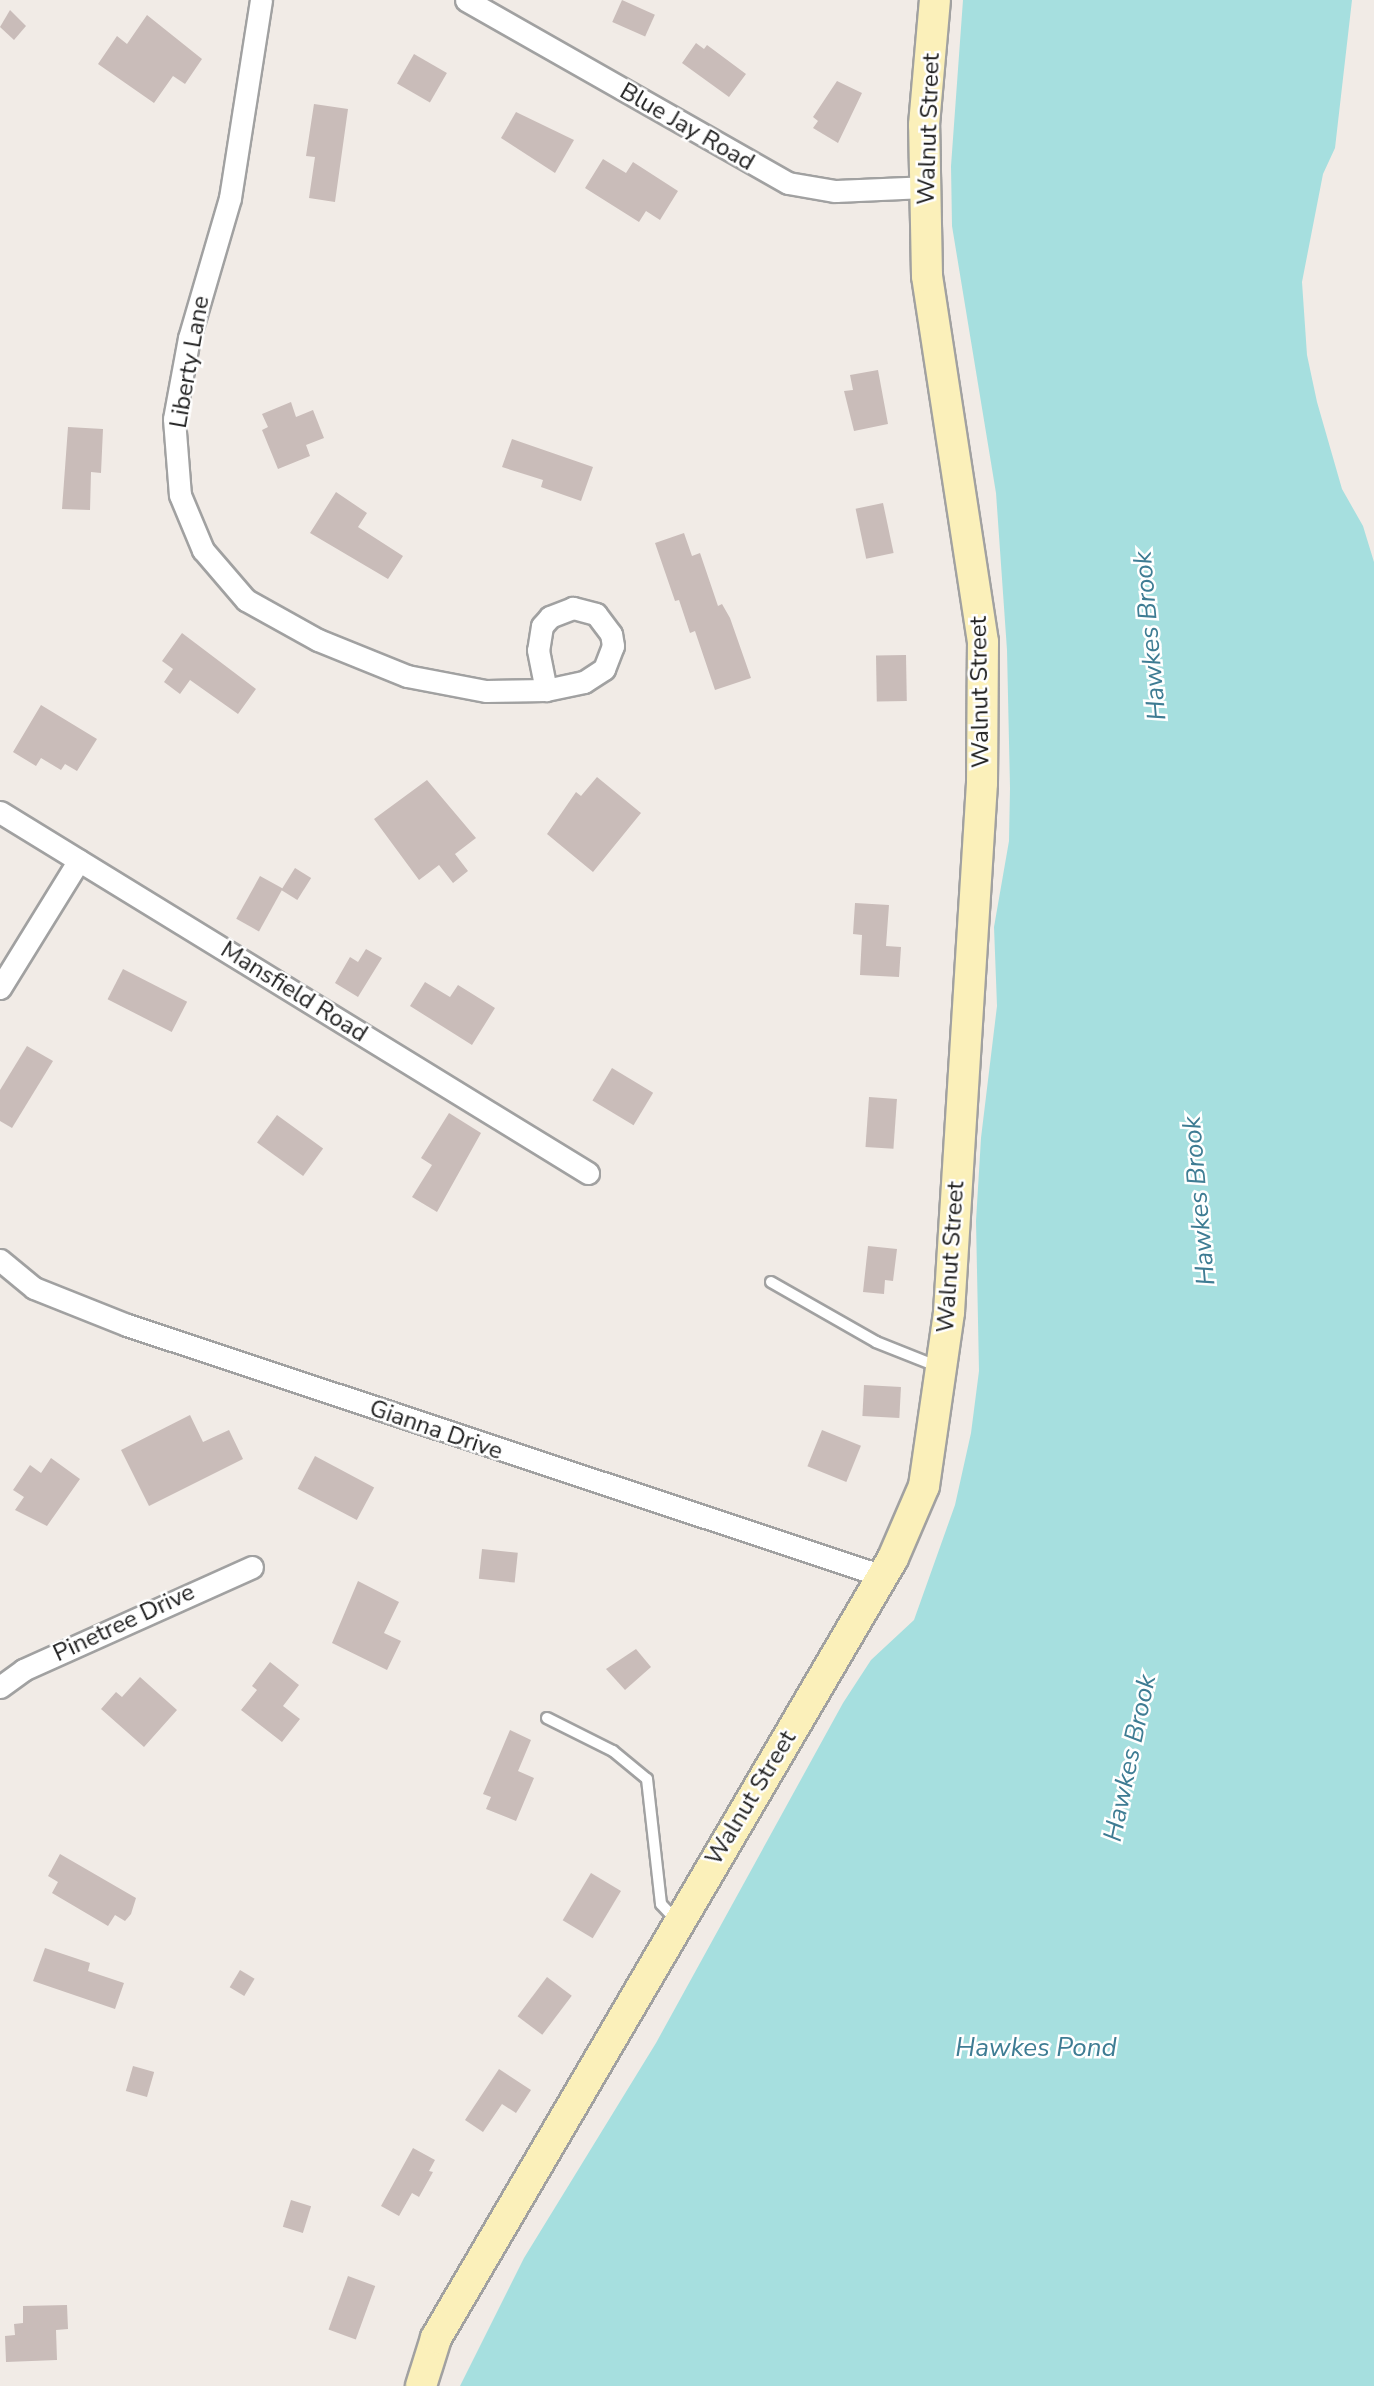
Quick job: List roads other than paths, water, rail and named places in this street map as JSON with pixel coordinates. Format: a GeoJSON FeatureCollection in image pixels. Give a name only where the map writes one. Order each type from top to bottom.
{"type":"FeatureCollection","features":[{"type":"Feature","properties":{"kind":"main road","name":"Walnut Street"},"geometry":{"type":"LineString","coordinates":[[421,2386],[436,2338],[883,1576],[924,1486],[942,1368],[982,783],[983,642],[926,276],[924,125],[936,0]]}},
{"type":"Feature","properties":{"kind":"street","name":"Liberty Lane"},"geometry":{"type":"LineString","coordinates":[[261,0],[230,198],[188,338],[174,419],[180,495],[203,550],[246,600],[317,640],[407,676],[446,687],[546,690]]}},
{"type":"Feature","properties":{"kind":"street","name":"Blue Jay Road"},"geometry":{"type":"LineString","coordinates":[[466,0],[788,183],[835,191],[925,187]]}},
{"type":"Feature","properties":{"kind":"street","name":"Mansfield Road"},"geometry":{"type":"LineString","coordinates":[[0,812],[588,1173]]}},
{"type":"Feature","properties":{"kind":"street"},"geometry":{"type":"LineString","coordinates":[[0,988],[79,860]]}},
{"type":"Feature","properties":{"kind":"street","name":"Gianna Drive"},"geometry":{"type":"LineString","coordinates":[[0,1260],[34,1288],[127,1325],[883,1576]]}},
{"type":"Feature","properties":{"kind":"street","name":"Pinetree Drive"},"geometry":{"type":"LineString","coordinates":[[0,1687],[23,1670],[252,1567]]}},
{"type":"Feature","properties":{"kind":"lane"},"geometry":{"type":"LineString","coordinates":[[771,1282],[876,1342],[942,1368]]}},
{"type":"Feature","properties":{"kind":"lane"},"geometry":{"type":"LineString","coordinates":[[547,1718],[614,1751],[647,1779],[661,1904],[678,1922]]}},
{"type":"Feature","properties":{"kind":"water","name":"Hawkes Pond"},"geometry":{"type":"Polygon","coordinates":[[[963,0],[1352,0],[1335,148],[1323,174],[1302,282],[1307,355],[1317,402],[1342,489],[1363,526],[1374,562],[1374,2386],[460,2386],[524,2258],[656,2043],[843,1703],[871,1660],[914,1620],[955,1505],[971,1433],[979,1371],[976,1221],[981,1138],[997,1006],[994,927],[1009,841],[1010,788],[1007,650],[996,493],[952,226],[951,166],[963,0]]]}},
{"type":"Feature","properties":{"kind":"water label","name":"Hawkes Brook"},"geometry":{"type":"Point","coordinates":[1150,636]}},
{"type":"Feature","properties":{"kind":"water label","name":"Hawkes Brook"},"geometry":{"type":"Point","coordinates":[1199,1201]}},
{"type":"Feature","properties":{"kind":"water label","name":"Hawkes Brook"},"geometry":{"type":"Point","coordinates":[1130,1758]}}]}
